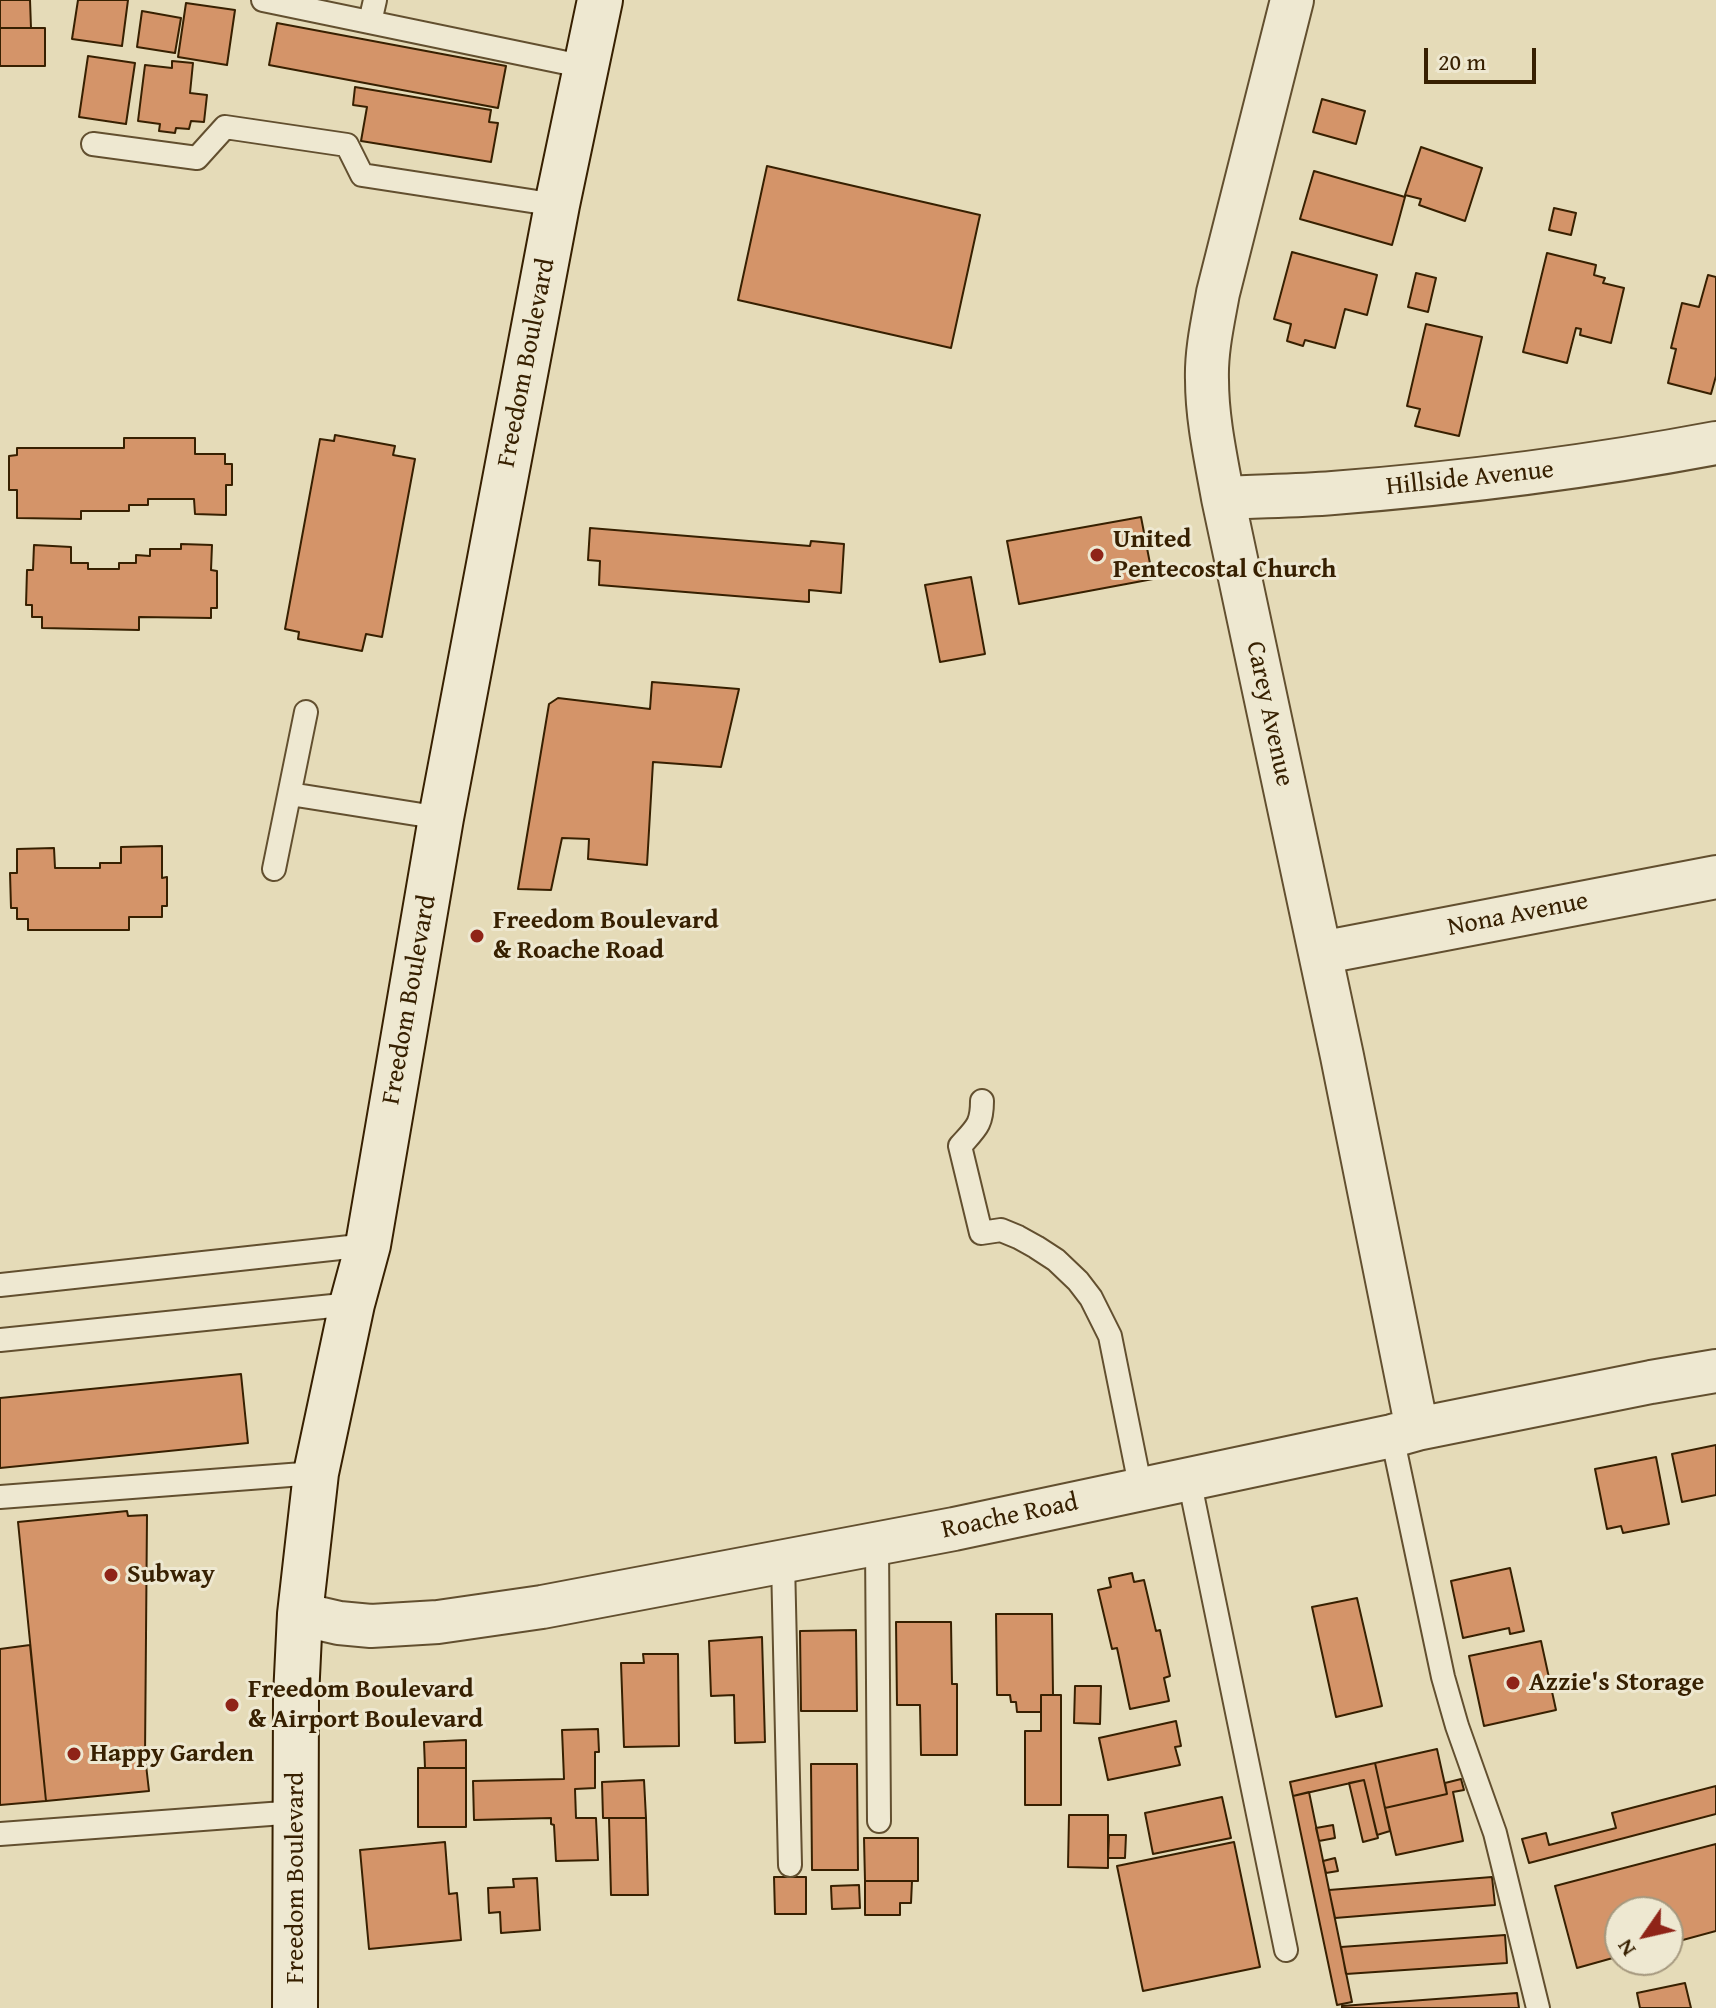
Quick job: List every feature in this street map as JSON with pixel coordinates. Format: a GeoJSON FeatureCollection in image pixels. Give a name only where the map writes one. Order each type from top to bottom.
{"type":"FeatureCollection","features":[{"type":"Feature","properties":{"kind":"main road","name":"Freedom Boulevard"},"geometry":{"type":"LineString","coordinates":[[295,2008],[296,1697],[300,1614],[316,1473],[352,1304],[368,1245],[441,818],[557,205],[600,0]]}},
{"type":"Feature","properties":{"kind":"street","name":"Carey Avenue"},"geometry":{"type":"LineString","coordinates":[[1292,0],[1218,293],[1207,379],[1211,429],[1223,498],[1320,953],[1404,1433]]}},
{"type":"Feature","properties":{"kind":"street","name":"Hillside Avenue"},"geometry":{"type":"LineString","coordinates":[[1223,498],[1332,493],[1482,478],[1584,466],[1716,443]]}},
{"type":"Feature","properties":{"kind":"street","name":"Nona Avenue"},"geometry":{"type":"LineString","coordinates":[[1320,953],[1716,877]]}},
{"type":"Feature","properties":{"kind":"street","name":"Roache Road"},"geometry":{"type":"LineString","coordinates":[[300,1614],[371,1626],[438,1622],[542,1607],[877,1544],[1716,1371]]}},
{"type":"Feature","properties":{"kind":"lane"},"geometry":{"type":"LineString","coordinates":[[263,0],[586,67]]}},
{"type":"Feature","properties":{"kind":"lane"},"geometry":{"type":"LineString","coordinates":[[370,22],[375,0]]}},
{"type":"Feature","properties":{"kind":"lane"},"geometry":{"type":"LineString","coordinates":[[93,144],[197,158],[225,127],[347,145],[362,175],[557,205]]}},
{"type":"Feature","properties":{"kind":"lane"},"geometry":{"type":"LineString","coordinates":[[274,869],[306,712]]}},
{"type":"Feature","properties":{"kind":"lane"},"geometry":{"type":"LineString","coordinates":[[290,794],[441,818]]}},
{"type":"Feature","properties":{"kind":"lane"},"geometry":{"type":"LineString","coordinates":[[982,1101],[982,1118],[960,1146],[981,1233],[1001,1230],[1036,1247],[1056,1260],[1091,1298],[1110,1336],[1141,1490]]}},
{"type":"Feature","properties":{"kind":"lane"},"geometry":{"type":"LineString","coordinates":[[0,1285],[368,1245]]}},
{"type":"Feature","properties":{"kind":"lane"},"geometry":{"type":"LineString","coordinates":[[0,1340],[352,1304]]}},
{"type":"Feature","properties":{"kind":"lane"},"geometry":{"type":"LineString","coordinates":[[1404,1433],[1443,1677],[1495,1833],[1538,2008]]}},
{"type":"Feature","properties":{"kind":"lane"},"geometry":{"type":"LineString","coordinates":[[0,1497],[316,1473]]}},
{"type":"Feature","properties":{"kind":"lane"},"geometry":{"type":"LineString","coordinates":[[1189,1479],[1286,1950]]}},
{"type":"Feature","properties":{"kind":"lane"},"geometry":{"type":"LineString","coordinates":[[877,1544],[879,1821]]}},
{"type":"Feature","properties":{"kind":"lane"},"geometry":{"type":"LineString","coordinates":[[783,1562],[790,1865]]}},
{"type":"Feature","properties":{"kind":"lane"},"geometry":{"type":"LineString","coordinates":[[0,1834],[297,1812]]}},
{"type":"Feature","properties":{"kind":"building"},"geometry":{"type":"Polygon","coordinates":[[[0,0],[30,0],[31,28],[0,28],[0,0]]]}},
{"type":"Feature","properties":{"kind":"building"},"geometry":{"type":"Polygon","coordinates":[[[78,0],[128,0],[122,46],[72,39],[78,0]]]}},
{"type":"Feature","properties":{"kind":"building"},"geometry":{"type":"Polygon","coordinates":[[[186,3],[235,10],[227,65],[178,57],[186,3]]]}},
{"type":"Feature","properties":{"kind":"building"},"geometry":{"type":"Polygon","coordinates":[[[142,11],[181,18],[175,53],[137,47],[142,11]]]}},
{"type":"Feature","properties":{"kind":"building"},"geometry":{"type":"Polygon","coordinates":[[[277,23],[506,66],[498,108],[269,65],[277,23]]]}},
{"type":"Feature","properties":{"kind":"building"},"geometry":{"type":"Polygon","coordinates":[[[0,28],[45,28],[45,66],[0,66],[0,28]]]}},
{"type":"Feature","properties":{"kind":"building"},"geometry":{"type":"Polygon","coordinates":[[[88,56],[135,63],[126,124],[79,117],[88,56]]]}},
{"type":"Feature","properties":{"kind":"building"},"geometry":{"type":"Polygon","coordinates":[[[172,61],[193,63],[190,93],[207,95],[204,122],[191,121],[189,129],[176,128],[175,133],[159,131],[160,124],[138,121],[145,65],[172,68],[172,61]]]}},
{"type":"Feature","properties":{"kind":"building"},"geometry":{"type":"Polygon","coordinates":[[[355,87],[491,110],[489,122],[498,123],[491,162],[361,141],[367,107],[353,105],[355,87]]]}},
{"type":"Feature","properties":{"kind":"building"},"geometry":{"type":"Polygon","coordinates":[[[1322,99],[1365,111],[1356,144],[1313,132],[1322,99]]]}},
{"type":"Feature","properties":{"kind":"building"},"geometry":{"type":"Polygon","coordinates":[[[1421,147],[1482,168],[1465,221],[1419,205],[1421,199],[1405,195],[1421,147]]]}},
{"type":"Feature","properties":{"kind":"building"},"geometry":{"type":"Polygon","coordinates":[[[767,166],[980,215],[951,348],[738,300],[767,166]]]}},
{"type":"Feature","properties":{"kind":"building"},"geometry":{"type":"Polygon","coordinates":[[[1314,171],[1405,197],[1392,245],[1300,219],[1314,171]]]}},
{"type":"Feature","properties":{"kind":"building"},"geometry":{"type":"Polygon","coordinates":[[[1554,208],[1576,213],[1571,235],[1549,230],[1554,208]]]}},
{"type":"Feature","properties":{"kind":"building"},"geometry":{"type":"Polygon","coordinates":[[[1292,252],[1377,275],[1367,315],[1345,309],[1335,348],[1305,340],[1303,346],[1287,341],[1291,324],[1274,319],[1292,252]]]}},
{"type":"Feature","properties":{"kind":"building"},"geometry":{"type":"Polygon","coordinates":[[[1547,253],[1596,265],[1594,275],[1605,278],[1603,283],[1624,288],[1611,343],[1580,335],[1581,329],[1576,328],[1567,363],[1523,352],[1547,253]]]}},
{"type":"Feature","properties":{"kind":"building"},"geometry":{"type":"Polygon","coordinates":[[[1416,273],[1436,278],[1428,312],[1408,307],[1416,273]]]}},
{"type":"Feature","properties":{"kind":"building"},"geometry":{"type":"Polygon","coordinates":[[[1708,275],[1716,277],[1716,376],[1711,394],[1668,383],[1676,349],[1671,348],[1682,303],[1699,307],[1708,275]]]}},
{"type":"Feature","properties":{"kind":"building"},"geometry":{"type":"Polygon","coordinates":[[[1426,324],[1482,337],[1459,436],[1415,426],[1420,409],[1407,406],[1426,324]]]}},
{"type":"Feature","properties":{"kind":"building"},"geometry":{"type":"Polygon","coordinates":[[[335,435],[395,446],[393,455],[415,459],[382,637],[366,634],[362,651],[298,639],[299,632],[285,629],[320,439],[334,441],[335,435]]]}},
{"type":"Feature","properties":{"kind":"building"},"geometry":{"type":"Polygon","coordinates":[[[124,438],[195,438],[195,454],[225,454],[225,464],[232,464],[232,485],[226,485],[226,515],[195,514],[194,499],[148,499],[148,505],[129,505],[129,511],[81,511],[81,519],[17,518],[17,490],[9,490],[9,456],[17,455],[17,448],[124,448],[124,438]]]}},
{"type":"Feature","properties":{"kind":"building"},"geometry":{"type":"Polygon","coordinates":[[[1141,517],[1153,579],[1019,604],[1007,541],[1141,517]]]}},
{"type":"Feature","properties":{"kind":"building"},"geometry":{"type":"Polygon","coordinates":[[[590,528],[810,546],[811,541],[844,544],[841,593],[809,590],[809,602],[599,585],[600,561],[588,560],[590,528]]]}},
{"type":"Feature","properties":{"kind":"building"},"geometry":{"type":"Polygon","coordinates":[[[181,544],[212,545],[211,570],[217,571],[217,608],[211,608],[211,618],[139,617],[139,630],[42,628],[42,617],[32,617],[32,605],[26,605],[27,570],[33,570],[34,545],[71,547],[71,563],[88,563],[88,569],[119,569],[119,563],[136,563],[136,555],[150,556],[150,549],[181,549],[181,544]]]}},
{"type":"Feature","properties":{"kind":"building"},"geometry":{"type":"Polygon","coordinates":[[[971,577],[985,654],[940,662],[925,585],[971,577]]]}},
{"type":"Feature","properties":{"kind":"building"},"geometry":{"type":"Polygon","coordinates":[[[652,682],[739,689],[721,767],[653,762],[647,865],[588,859],[589,839],[562,838],[551,890],[518,889],[549,704],[558,698],[650,709],[652,682]]]}},
{"type":"Feature","properties":{"kind":"building"},"geometry":{"type":"Polygon","coordinates":[[[162,846],[162,878],[167,877],[167,906],[162,906],[162,917],[129,917],[129,930],[28,930],[28,919],[17,919],[17,908],[11,908],[10,873],[17,873],[17,849],[54,848],[55,868],[100,868],[100,863],[121,863],[121,847],[162,846]]]}},
{"type":"Feature","properties":{"kind":"building"},"geometry":{"type":"Polygon","coordinates":[[[241,1374],[248,1443],[0,1468],[0,1398],[241,1374]]]}},
{"type":"Feature","properties":{"kind":"building"},"geometry":{"type":"Polygon","coordinates":[[[1716,1445],[1716,1495],[1682,1502],[1672,1454],[1716,1445]]]}},
{"type":"Feature","properties":{"kind":"building"},"geometry":{"type":"Polygon","coordinates":[[[1656,1457],[1669,1524],[1623,1533],[1621,1526],[1607,1529],[1595,1469],[1656,1457]]]}},
{"type":"Feature","properties":{"kind":"building"},"geometry":{"type":"Polygon","coordinates":[[[127,1511],[128,1516],[147,1515],[145,1756],[149,1791],[46,1801],[18,1522],[127,1511]]]}},
{"type":"Feature","properties":{"kind":"building"},"geometry":{"type":"Polygon","coordinates":[[[1510,1568],[1524,1631],[1510,1634],[1509,1628],[1463,1638],[1451,1581],[1510,1568]]]}},
{"type":"Feature","properties":{"kind":"building"},"geometry":{"type":"Polygon","coordinates":[[[1132,1573],[1134,1582],[1144,1580],[1170,1676],[1164,1678],[1169,1701],[1130,1709],[1117,1648],[1112,1649],[1098,1590],[1111,1587],[1109,1578],[1132,1573]]]}},
{"type":"Feature","properties":{"kind":"building"},"geometry":{"type":"Polygon","coordinates":[[[1357,1598],[1382,1706],[1336,1717],[1312,1607],[1357,1598]]]}},
{"type":"Feature","properties":{"kind":"building"},"geometry":{"type":"Polygon","coordinates":[[[996,1614],[1052,1614],[1053,1695],[1041,1695],[1041,1712],[1017,1712],[1016,1702],[1011,1702],[1010,1695],[997,1695],[996,1614]]]}},
{"type":"Feature","properties":{"kind":"building"},"geometry":{"type":"Polygon","coordinates":[[[896,1622],[951,1622],[952,1684],[957,1684],[957,1755],[921,1755],[920,1705],[897,1705],[896,1622]]]}},
{"type":"Feature","properties":{"kind":"building"},"geometry":{"type":"Polygon","coordinates":[[[856,1630],[857,1711],[801,1711],[800,1631],[856,1630]]]}},
{"type":"Feature","properties":{"kind":"building"},"geometry":{"type":"Polygon","coordinates":[[[762,1637],[765,1742],[735,1743],[734,1695],[711,1696],[709,1641],[762,1637]]]}},
{"type":"Feature","properties":{"kind":"building","name":"Azzie's Storage"},"geometry":{"type":"Polygon","coordinates":[[[1541,1641],[1556,1710],[1484,1726],[1469,1656],[1541,1641]]]}},
{"type":"Feature","properties":{"kind":"building"},"geometry":{"type":"Polygon","coordinates":[[[30,1645],[46,1801],[0,1805],[0,1649],[30,1645]]]}},
{"type":"Feature","properties":{"kind":"building"},"geometry":{"type":"Polygon","coordinates":[[[643,1654],[678,1654],[679,1746],[624,1747],[621,1663],[644,1663],[643,1654]]]}},
{"type":"Feature","properties":{"kind":"building"},"geometry":{"type":"Polygon","coordinates":[[[1075,1686],[1101,1686],[1100,1724],[1074,1723],[1075,1686]]]}},
{"type":"Feature","properties":{"kind":"building"},"geometry":{"type":"Polygon","coordinates":[[[1041,1695],[1061,1695],[1061,1805],[1025,1805],[1025,1731],[1041,1731],[1041,1695]]]}},
{"type":"Feature","properties":{"kind":"building"},"geometry":{"type":"Polygon","coordinates":[[[1176,1721],[1181,1746],[1175,1747],[1180,1765],[1108,1780],[1099,1738],[1176,1721]]]}},
{"type":"Feature","properties":{"kind":"building"},"geometry":{"type":"Polygon","coordinates":[[[598,1729],[595,1788],[575,1789],[576,1818],[596,1818],[598,1860],[556,1861],[551,1818],[474,1820],[473,1781],[564,1779],[562,1730],[598,1729]]]}},
{"type":"Feature","properties":{"kind":"building"},"geometry":{"type":"Polygon","coordinates":[[[466,1740],[466,1768],[425,1768],[424,1742],[466,1740]]]}},
{"type":"Feature","properties":{"kind":"building"},"geometry":{"type":"Polygon","coordinates":[[[1437,1749],[1447,1794],[1385,1808],[1375,1763],[1437,1749]]]}},
{"type":"Feature","properties":{"kind":"building"},"geometry":{"type":"Polygon","coordinates":[[[1375,1763],[1390,1831],[1377,1835],[1364,1780],[1293,1796],[1290,1782],[1375,1763]]]}},
{"type":"Feature","properties":{"kind":"building"},"geometry":{"type":"Polygon","coordinates":[[[811,1764],[857,1764],[858,1870],[812,1870],[811,1764]]]}},
{"type":"Feature","properties":{"kind":"building"},"geometry":{"type":"Polygon","coordinates":[[[418,1768],[466,1768],[466,1827],[418,1827],[418,1768]]]}},
{"type":"Feature","properties":{"kind":"building"},"geometry":{"type":"Polygon","coordinates":[[[1461,1779],[1464,1790],[1453,1792],[1463,1841],[1396,1855],[1385,1808],[1447,1794],[1445,1783],[1461,1779]]]}},
{"type":"Feature","properties":{"kind":"building"},"geometry":{"type":"Polygon","coordinates":[[[644,1780],[646,1818],[603,1818],[602,1782],[644,1780]]]}},
{"type":"Feature","properties":{"kind":"building"},"geometry":{"type":"Polygon","coordinates":[[[1364,1780],[1378,1838],[1363,1842],[1349,1783],[1364,1780]]]}},
{"type":"Feature","properties":{"kind":"building"},"geometry":{"type":"Polygon","coordinates":[[[1716,1786],[1716,1814],[1529,1863],[1522,1839],[1546,1833],[1549,1845],[1616,1828],[1612,1813],[1716,1786]]]}},
{"type":"Feature","properties":{"kind":"building"},"geometry":{"type":"Polygon","coordinates":[[[1309,1792],[1352,2002],[1337,2005],[1293,1796],[1309,1792]]]}},
{"type":"Feature","properties":{"kind":"building"},"geometry":{"type":"Polygon","coordinates":[[[1222,1797],[1231,1838],[1153,1854],[1145,1813],[1222,1797]]]}},
{"type":"Feature","properties":{"kind":"building"},"geometry":{"type":"Polygon","coordinates":[[[1069,1815],[1108,1815],[1108,1868],[1068,1867],[1069,1815]]]}},
{"type":"Feature","properties":{"kind":"building"},"geometry":{"type":"Polygon","coordinates":[[[609,1818],[646,1818],[648,1895],[611,1895],[609,1818]]]}},
{"type":"Feature","properties":{"kind":"building"},"geometry":{"type":"Polygon","coordinates":[[[1333,1825],[1335,1838],[1319,1841],[1316,1828],[1333,1825]]]}},
{"type":"Feature","properties":{"kind":"building"},"geometry":{"type":"Polygon","coordinates":[[[1109,1835],[1126,1835],[1125,1858],[1108,1858],[1109,1835]]]}},
{"type":"Feature","properties":{"kind":"building"},"geometry":{"type":"Polygon","coordinates":[[[864,1838],[918,1838],[918,1881],[865,1881],[864,1838]]]}},
{"type":"Feature","properties":{"kind":"building"},"geometry":{"type":"Polygon","coordinates":[[[445,1842],[449,1894],[457,1893],[461,1940],[369,1949],[360,1850],[445,1842]]]}},
{"type":"Feature","properties":{"kind":"building"},"geometry":{"type":"Polygon","coordinates":[[[1234,1842],[1260,1967],[1143,1991],[1117,1866],[1234,1842]]]}},
{"type":"Feature","properties":{"kind":"building"},"geometry":{"type":"Polygon","coordinates":[[[1716,1844],[1716,1931],[1684,1940],[1684,1896],[1604,1896],[1604,1960],[1577,1968],[1555,1886],[1716,1844]]]}},
{"type":"Feature","properties":{"kind":"building"},"geometry":{"type":"Polygon","coordinates":[[[1335,1858],[1338,1871],[1326,1873],[1323,1861],[1335,1858]]]}},
{"type":"Feature","properties":{"kind":"building"},"geometry":{"type":"Polygon","coordinates":[[[774,1877],[806,1877],[806,1914],[775,1914],[774,1877]]]}},
{"type":"Feature","properties":{"kind":"building"},"geometry":{"type":"Polygon","coordinates":[[[1492,1877],[1495,1905],[1335,1918],[1329,1890],[1492,1877]]]}},
{"type":"Feature","properties":{"kind":"building"},"geometry":{"type":"Polygon","coordinates":[[[537,1878],[540,1930],[501,1933],[500,1912],[489,1913],[488,1888],[514,1887],[513,1879],[537,1878]]]}},
{"type":"Feature","properties":{"kind":"building"},"geometry":{"type":"Polygon","coordinates":[[[865,1881],[912,1881],[911,1903],[900,1903],[900,1915],[865,1915],[865,1881]]]}},
{"type":"Feature","properties":{"kind":"building"},"geometry":{"type":"Polygon","coordinates":[[[859,1885],[860,1908],[832,1909],[831,1886],[859,1885]]]}},
{"type":"Feature","properties":{"kind":"building"},"geometry":{"type":"Polygon","coordinates":[[[1505,1935],[1507,1963],[1346,1974],[1341,1947],[1505,1935]]]}},
{"type":"Feature","properties":{"kind":"building"},"geometry":{"type":"Polygon","coordinates":[[[1685,1983],[1691,2008],[1640,2008],[1637,1993],[1685,1983]]]}},
{"type":"Feature","properties":{"kind":"building"},"geometry":{"type":"Polygon","coordinates":[[[1517,1993],[1519,2008],[1342,2008],[1342,2006],[1517,1993]]]}},
{"type":"Feature","properties":{"kind":"place","name":"United Pentecostal Church"},"geometry":{"type":"Point","coordinates":[1097,555]}},
{"type":"Feature","properties":{"kind":"place","name":"Freedom Boulevard & Roache Road"},"geometry":{"type":"Point","coordinates":[477,936]}},
{"type":"Feature","properties":{"kind":"place","name":"Subway"},"geometry":{"type":"Point","coordinates":[111,1575]}},
{"type":"Feature","properties":{"kind":"place","name":"Azzie's Storage"},"geometry":{"type":"Point","coordinates":[1513,1683]}},
{"type":"Feature","properties":{"kind":"place","name":"Freedom Boulevard & Airport Boulevard"},"geometry":{"type":"Point","coordinates":[232,1705]}},
{"type":"Feature","properties":{"kind":"place","name":"Happy Garden"},"geometry":{"type":"Point","coordinates":[74,1754]}}]}
